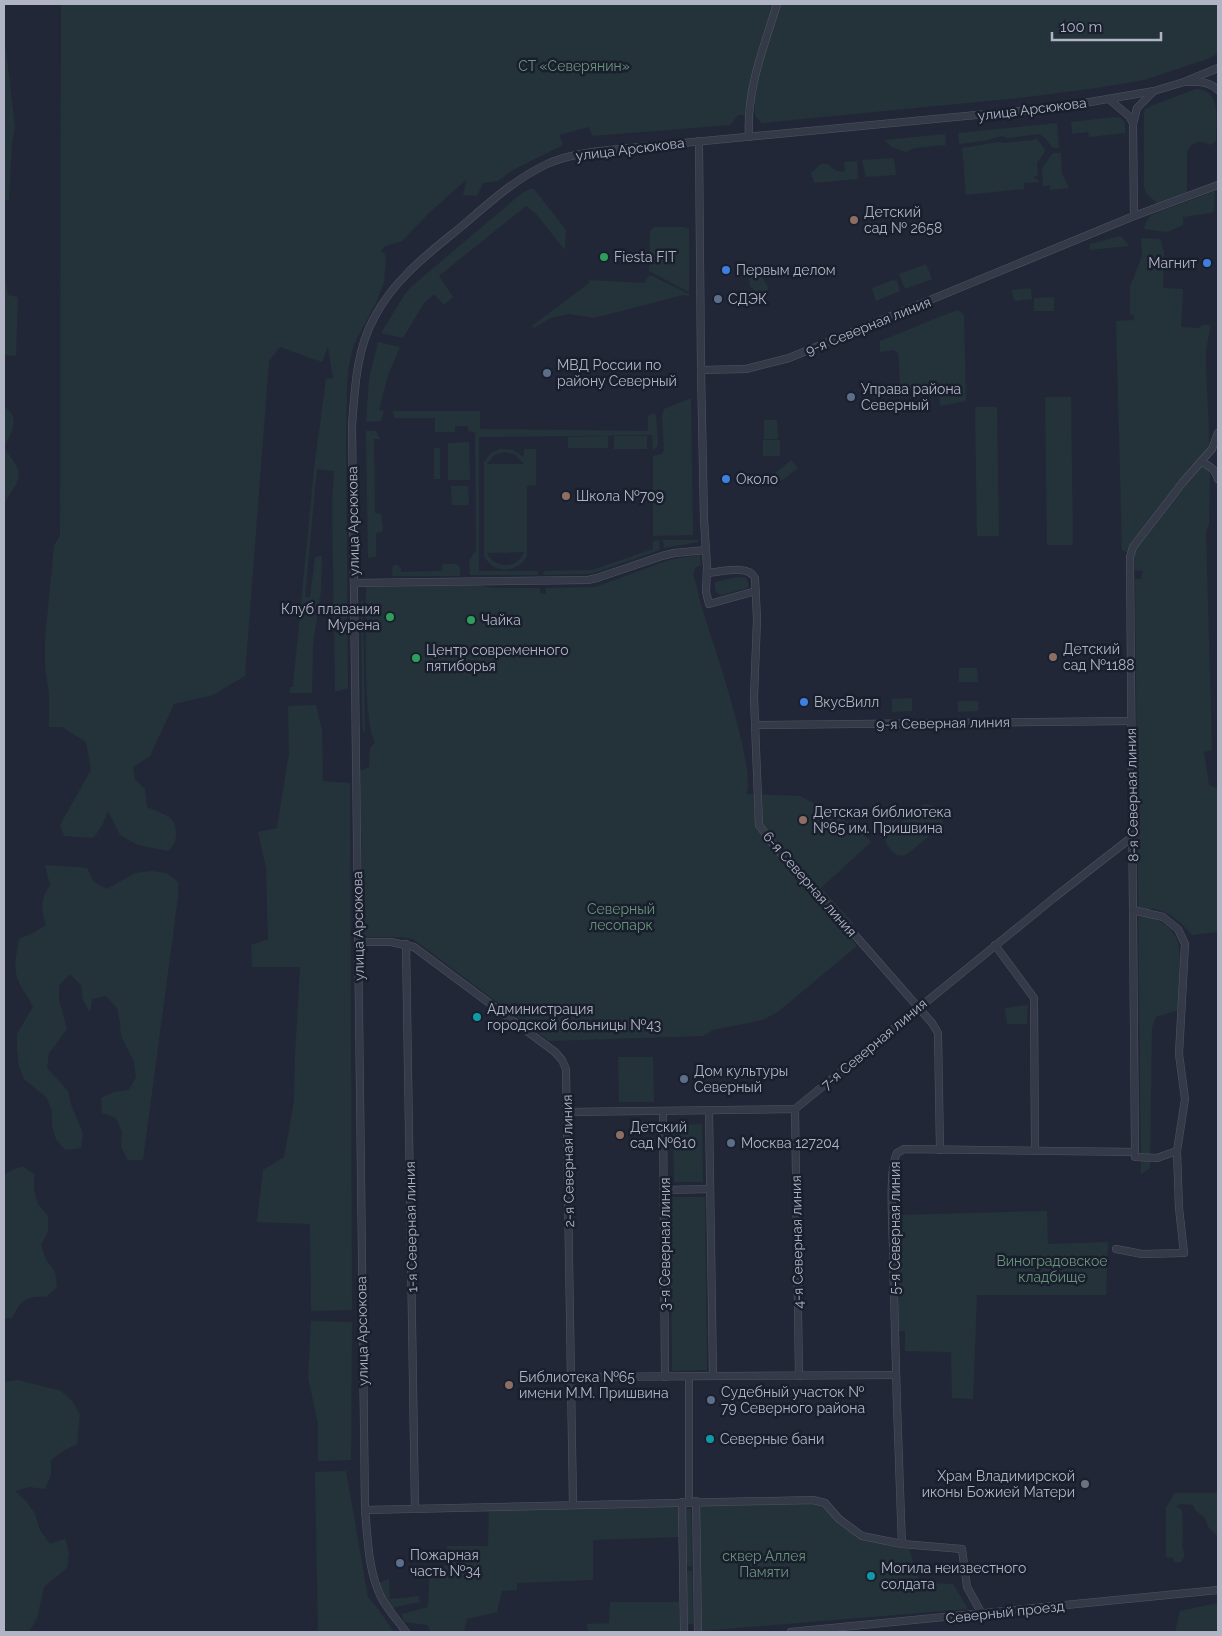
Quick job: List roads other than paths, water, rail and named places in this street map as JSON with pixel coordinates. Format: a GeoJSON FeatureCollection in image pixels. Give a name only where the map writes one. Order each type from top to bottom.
{"type":"FeatureCollection","features":[{"type":"Feature","properties":{"kind":"street"},"geometry":{"type":"LineString","coordinates":[[749,137],[750,95],[757,66],[777,4]]}},
{"type":"Feature","properties":{"kind":"street","name":"улица Арсюкова"},"geometry":{"type":"LineString","coordinates":[[406,1632],[382,1598],[373,1577],[368,1553],[365,1510],[352,424],[356,376],[366,334],[373,318],[394,286],[410,269],[492,200],[525,175],[560,159],[610,150],[1053,108],[1110,100],[1154,91],[1184,82],[1218,68]]}},
{"type":"Feature","properties":{"kind":"street"},"geometry":{"type":"LineString","coordinates":[[1184,82],[1198,81],[1212,85],[1218,90]]}},
{"type":"Feature","properties":{"kind":"street"},"geometry":{"type":"LineString","coordinates":[[1134,216],[1133,124],[1137,108],[1154,91]]}},
{"type":"Feature","properties":{"kind":"street"},"geometry":{"type":"LineString","coordinates":[[1110,100],[1130,117],[1133,124]]}},
{"type":"Feature","properties":{"kind":"street"},"geometry":{"type":"LineString","coordinates":[[699,141],[701,370],[706,592],[709,604],[756,591]]}},
{"type":"Feature","properties":{"kind":"street","name":"9-я Северная линия"},"geometry":{"type":"LineString","coordinates":[[701,370],[746,369],[789,358],[1134,216],[1218,185]]}},
{"type":"Feature","properties":{"kind":"street","name":"8-я Северная линия"},"geometry":{"type":"LineString","coordinates":[[1135,1154],[1130,557],[1133,547],[1183,482],[1212,449],[1218,433]]}},
{"type":"Feature","properties":{"kind":"street"},"geometry":{"type":"LineString","coordinates":[[1201,462],[1212,469],[1218,478]]}},
{"type":"Feature","properties":{"kind":"street"},"geometry":{"type":"LineString","coordinates":[[354,583],[588,580],[662,556],[706,550]]}},
{"type":"Feature","properties":{"kind":"street","name":"6-я Северная линия"},"geometry":{"type":"LineString","coordinates":[[707,573],[745,569],[754,576],[756,591],[755,724],[759,825],[775,847],[932,1023],[938,1033],[940,1150]]}},
{"type":"Feature","properties":{"kind":"street","name":"9-я Северная линия"},"geometry":{"type":"LineString","coordinates":[[755,724],[1131,721]]}},
{"type":"Feature","properties":{"kind":"street","name":"7-я Северная линия"},"geometry":{"type":"LineString","coordinates":[[795,1109],[995,945],[1132,837]]}},
{"type":"Feature","properties":{"kind":"street"},"geometry":{"type":"LineString","coordinates":[[1116,1249],[1142,1254],[1184,1253],[1179,1208],[1177,1151],[1185,1099],[1179,1054],[1185,944],[1178,929],[1163,917],[1133,910]]}},
{"type":"Feature","properties":{"kind":"street","name":"2-я Северная линия"},"geometry":{"type":"LineString","coordinates":[[359,942],[391,942],[414,947],[555,1052],[562,1060],[566,1069],[573,1505]]}},
{"type":"Feature","properties":{"kind":"street","name":"1-я Северная линия"},"geometry":{"type":"LineString","coordinates":[[406,944],[416,1509]]}},
{"type":"Feature","properties":{"kind":"street"},"geometry":{"type":"LineString","coordinates":[[995,945],[1034,998],[1035,1151]]}},
{"type":"Feature","properties":{"kind":"street"},"geometry":{"type":"LineString","coordinates":[[567,1112],[795,1109]]}},
{"type":"Feature","properties":{"kind":"street","name":"4-я Северная линия"},"geometry":{"type":"LineString","coordinates":[[795,1109],[799,1376]]}},
{"type":"Feature","properties":{"kind":"street"},"geometry":{"type":"LineString","coordinates":[[709,1110],[713,1376]]}},
{"type":"Feature","properties":{"kind":"street","name":"3-я Северная линия"},"geometry":{"type":"LineString","coordinates":[[663,1111],[665,1377]]}},
{"type":"Feature","properties":{"kind":"street","name":"5-я Северная линия"},"geometry":{"type":"LineString","coordinates":[[902,1544],[896,1375],[893,1161],[897,1153],[904,1150],[1035,1151],[1135,1154],[1157,1158],[1177,1151]]}},
{"type":"Feature","properties":{"kind":"street"},"geometry":{"type":"LineString","coordinates":[[664,1190],[710,1189]]}},
{"type":"Feature","properties":{"kind":"street"},"geometry":{"type":"LineString","coordinates":[[571,1377],[896,1375]]}},
{"type":"Feature","properties":{"kind":"street"},"geometry":{"type":"LineString","coordinates":[[684,1632],[689,1502],[689,1376]]}},
{"type":"Feature","properties":{"kind":"street"},"geometry":{"type":"LineString","coordinates":[[365,1510],[813,1500],[825,1503],[839,1519],[862,1536],[902,1544],[962,1549],[967,1587],[982,1614]]}},
{"type":"Feature","properties":{"kind":"street"},"geometry":{"type":"LineString","coordinates":[[689,1502],[698,1632]]}},
{"type":"Feature","properties":{"kind":"street","name":"Северный проезд"},"geometry":{"type":"LineString","coordinates":[[791,1632],[1218,1590]]}},
{"type":"Feature","properties":{"kind":"place","name":"Детский сад № 2658"},"geometry":{"type":"Point","coordinates":[854,220]}},
{"type":"Feature","properties":{"kind":"place","name":"Fiesta FIT"},"geometry":{"type":"Point","coordinates":[604,257]}},
{"type":"Feature","properties":{"kind":"place","name":"Магнит"},"geometry":{"type":"Point","coordinates":[1207,263]}},
{"type":"Feature","properties":{"kind":"place","name":"Первым делом"},"geometry":{"type":"Point","coordinates":[726,270]}},
{"type":"Feature","properties":{"kind":"place","name":"СДЭК"},"geometry":{"type":"Point","coordinates":[718,299]}},
{"type":"Feature","properties":{"kind":"place","name":"МВД России по району Северный"},"geometry":{"type":"Point","coordinates":[547,373]}},
{"type":"Feature","properties":{"kind":"place","name":"Управа района Северный"},"geometry":{"type":"Point","coordinates":[851,397]}},
{"type":"Feature","properties":{"kind":"place","name":"Около"},"geometry":{"type":"Point","coordinates":[726,479]}},
{"type":"Feature","properties":{"kind":"place","name":"Школа №709"},"geometry":{"type":"Point","coordinates":[566,496]}},
{"type":"Feature","properties":{"kind":"place","name":"Клуб плавания Мурена"},"geometry":{"type":"Point","coordinates":[390,617]}},
{"type":"Feature","properties":{"kind":"place","name":"Чайка"},"geometry":{"type":"Point","coordinates":[471,620]}},
{"type":"Feature","properties":{"kind":"place","name":"Детский сад №1188"},"geometry":{"type":"Point","coordinates":[1053,657]}},
{"type":"Feature","properties":{"kind":"place","name":"Центр современного пятиборья"},"geometry":{"type":"Point","coordinates":[416,658]}},
{"type":"Feature","properties":{"kind":"place","name":"ВкусВилл"},"geometry":{"type":"Point","coordinates":[804,702]}},
{"type":"Feature","properties":{"kind":"place","name":"Детская библиотека №65 им. Пришвина"},"geometry":{"type":"Point","coordinates":[803,820]}},
{"type":"Feature","properties":{"kind":"place","name":"Администрация городской больницы №43"},"geometry":{"type":"Point","coordinates":[477,1017]}},
{"type":"Feature","properties":{"kind":"place","name":"Дом культуры Северный"},"geometry":{"type":"Point","coordinates":[684,1079]}},
{"type":"Feature","properties":{"kind":"place","name":"Детский сад №610"},"geometry":{"type":"Point","coordinates":[620,1135]}},
{"type":"Feature","properties":{"kind":"place","name":"Москва 127204"},"geometry":{"type":"Point","coordinates":[731,1143]}},
{"type":"Feature","properties":{"kind":"place","name":"Библиотека №65 имени М.М. Пришвина"},"geometry":{"type":"Point","coordinates":[509,1385]}},
{"type":"Feature","properties":{"kind":"place","name":"Судебный участок № 79 Северного района"},"geometry":{"type":"Point","coordinates":[711,1400]}},
{"type":"Feature","properties":{"kind":"place","name":"Северные бани"},"geometry":{"type":"Point","coordinates":[710,1439]}},
{"type":"Feature","properties":{"kind":"place","name":"Храм Владимирской иконы Божией Матери"},"geometry":{"type":"Point","coordinates":[1085,1484]}},
{"type":"Feature","properties":{"kind":"place","name":"Пожарная часть №34"},"geometry":{"type":"Point","coordinates":[400,1563]}},
{"type":"Feature","properties":{"kind":"place","name":"Могила неизвестного солдата"},"geometry":{"type":"Point","coordinates":[871,1576]}},
{"type":"Feature","properties":{"kind":"park label","name":"СТ «Северянин»"},"geometry":{"type":"Point","coordinates":[574,66]}},
{"type":"Feature","properties":{"kind":"park label","name":"Северный лесопарк"},"geometry":{"type":"Point","coordinates":[621,918]}},
{"type":"Feature","properties":{"kind":"park label","name":"Виноградовское кладбище"},"geometry":{"type":"Point","coordinates":[1052,1269]}},
{"type":"Feature","properties":{"kind":"park label","name":"сквер Аллея Памяти"},"geometry":{"type":"Point","coordinates":[764,1564]}}]}
